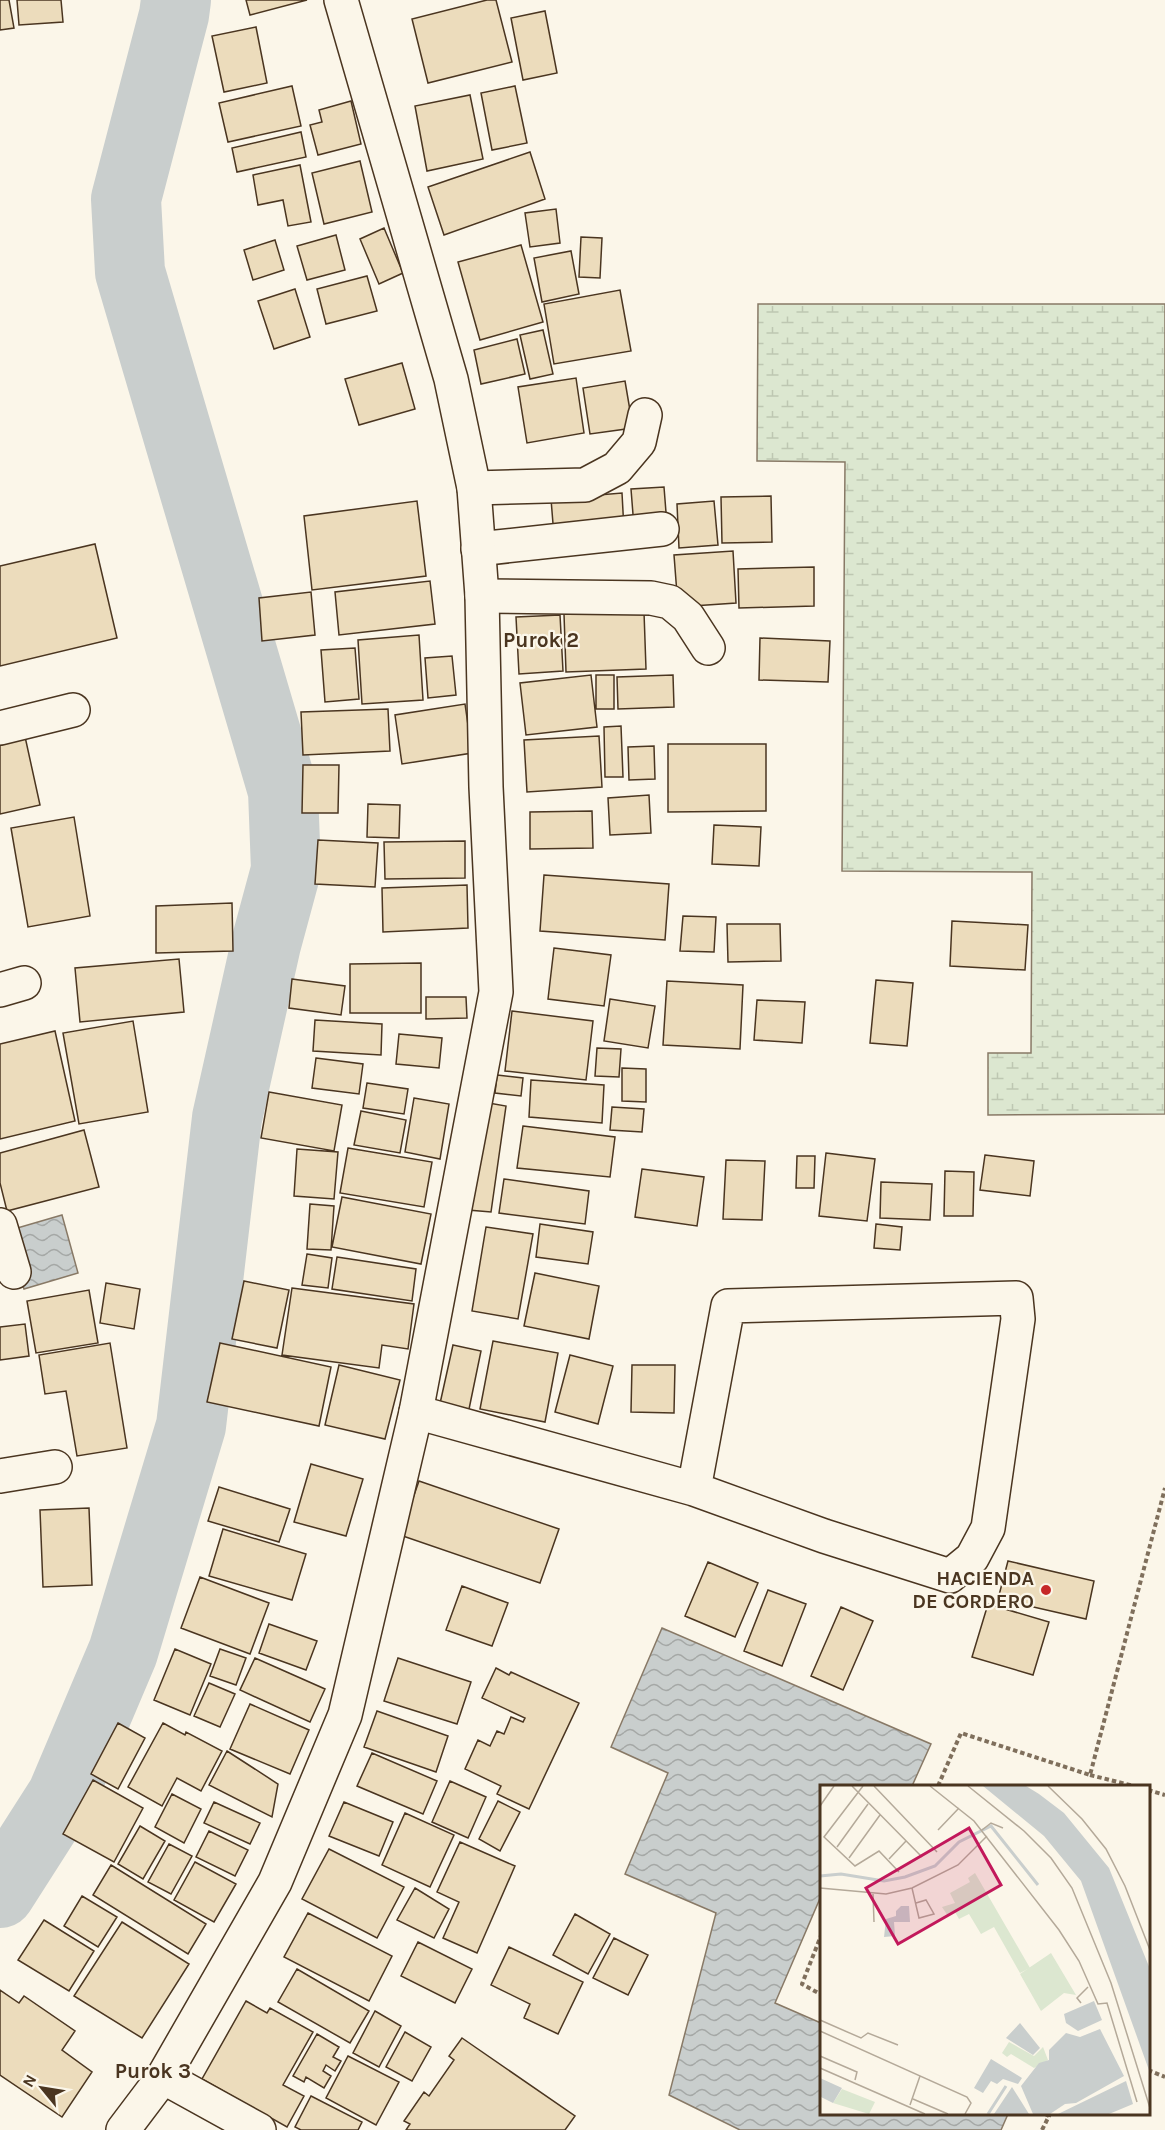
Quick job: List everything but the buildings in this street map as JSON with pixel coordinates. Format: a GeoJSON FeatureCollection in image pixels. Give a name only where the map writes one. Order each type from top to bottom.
{"type":"FeatureCollection","features":[{"type":"Feature","properties":{"kind":"street"},"geometry":{"type":"LineString","coordinates":[[123,2130],[163,2077],[275,1882],[345,1715],[416,1412],[496,992],[486,787],[482,597],[474,488],[451,379],[341,0]]}},
{"type":"Feature","properties":{"kind":"street"},"geometry":{"type":"LineString","coordinates":[[474,488],[585,485],[617,468],[639,442],[645,415]]}},
{"type":"Feature","properties":{"kind":"street"},"geometry":{"type":"LineString","coordinates":[[478,549],[662,529]]}},
{"type":"Feature","properties":{"kind":"street"},"geometry":{"type":"LineString","coordinates":[[482,597],[651,598],[670,602],[688,617],[708,648]]}},
{"type":"Feature","properties":{"kind":"street"},"geometry":{"type":"LineString","coordinates":[[0,728],[73,710]]}},
{"type":"Feature","properties":{"kind":"street"},"geometry":{"type":"LineString","coordinates":[[0,1225],[14,1272]]}},
{"type":"Feature","properties":{"kind":"street"},"geometry":{"type":"LineString","coordinates":[[416,1412],[694,1489],[824,1536],[950,1576],[972,1558],[988,1528],[1018,1318],[1016,1298],[728,1306],[694,1489]]}},
{"type":"Feature","properties":{"kind":"street"},"geometry":{"type":"LineString","coordinates":[[0,1476],[55,1467]]}},
{"type":"Feature","properties":{"kind":"street"},"geometry":{"type":"LineString","coordinates":[[163,2077],[259,2130]]}},
{"type":"Feature","properties":{"kind":"path"},"geometry":{"type":"LineString","coordinates":[[1090,1775],[1165,1488]]}},
{"type":"Feature","properties":{"kind":"path"},"geometry":{"type":"LineString","coordinates":[[938,1785],[961,1733],[1090,1775],[1130,1785]]}},
{"type":"Feature","properties":{"kind":"path"},"geometry":{"type":"LineString","coordinates":[[1150,1790],[1165,1795]]}},
{"type":"Feature","properties":{"kind":"path"},"geometry":{"type":"LineString","coordinates":[[820,1938],[802,1984],[820,1994]]}},
{"type":"Feature","properties":{"kind":"path"},"geometry":{"type":"LineString","coordinates":[[1150,2070],[1165,2078]]}},
{"type":"Feature","properties":{"kind":"path"},"geometry":{"type":"LineString","coordinates":[[1042,2130],[1049,2116],[1047,2115]]}},
{"type":"Feature","properties":{"kind":"green space"},"geometry":{"type":"Polygon","coordinates":[[[758,304],[1165,304],[1165,1114],[988,1115],[988,1053],[1031,1053],[1032,872],[842,871],[845,462],[757,461],[758,304]]]}},
{"type":"Feature","properties":{"kind":"water"},"geometry":{"type":"Polygon","coordinates":[[[62,1215],[78,1273],[24,1289],[7,1231],[62,1215]]]}},
{"type":"Feature","properties":{"kind":"water"},"geometry":{"type":"Polygon","coordinates":[[[662,1628],[931,1744],[912,1785],[820,1785],[820,1898],[775,2003],[820,2023],[820,2115],[1008,2115],[1001,2130],[740,2130],[669,2095],[716,1913],[625,1874],[668,1773],[611,1747],[662,1628]]]}},
{"type":"Feature","properties":{"kind":"waterway"},"geometry":{"type":"LineString","coordinates":[[0,1893],[62,1796],[123,1652],[191,1426],[227,1118],[266,944],[286,870],[283,791],[130,272],[126,199],[176,0]]}},
{"type":"Feature","properties":{"kind":"place","name":"HACIENDA DE CORDERO"},"geometry":{"type":"Point","coordinates":[1046,1590]}},
{"type":"Feature","properties":{"kind":"district","name":"Purok 2"},"geometry":{"type":"Point","coordinates":[541,640]}},
{"type":"Feature","properties":{"kind":"district","name":"Purok 3"},"geometry":{"type":"Point","coordinates":[153,2071]}}]}
